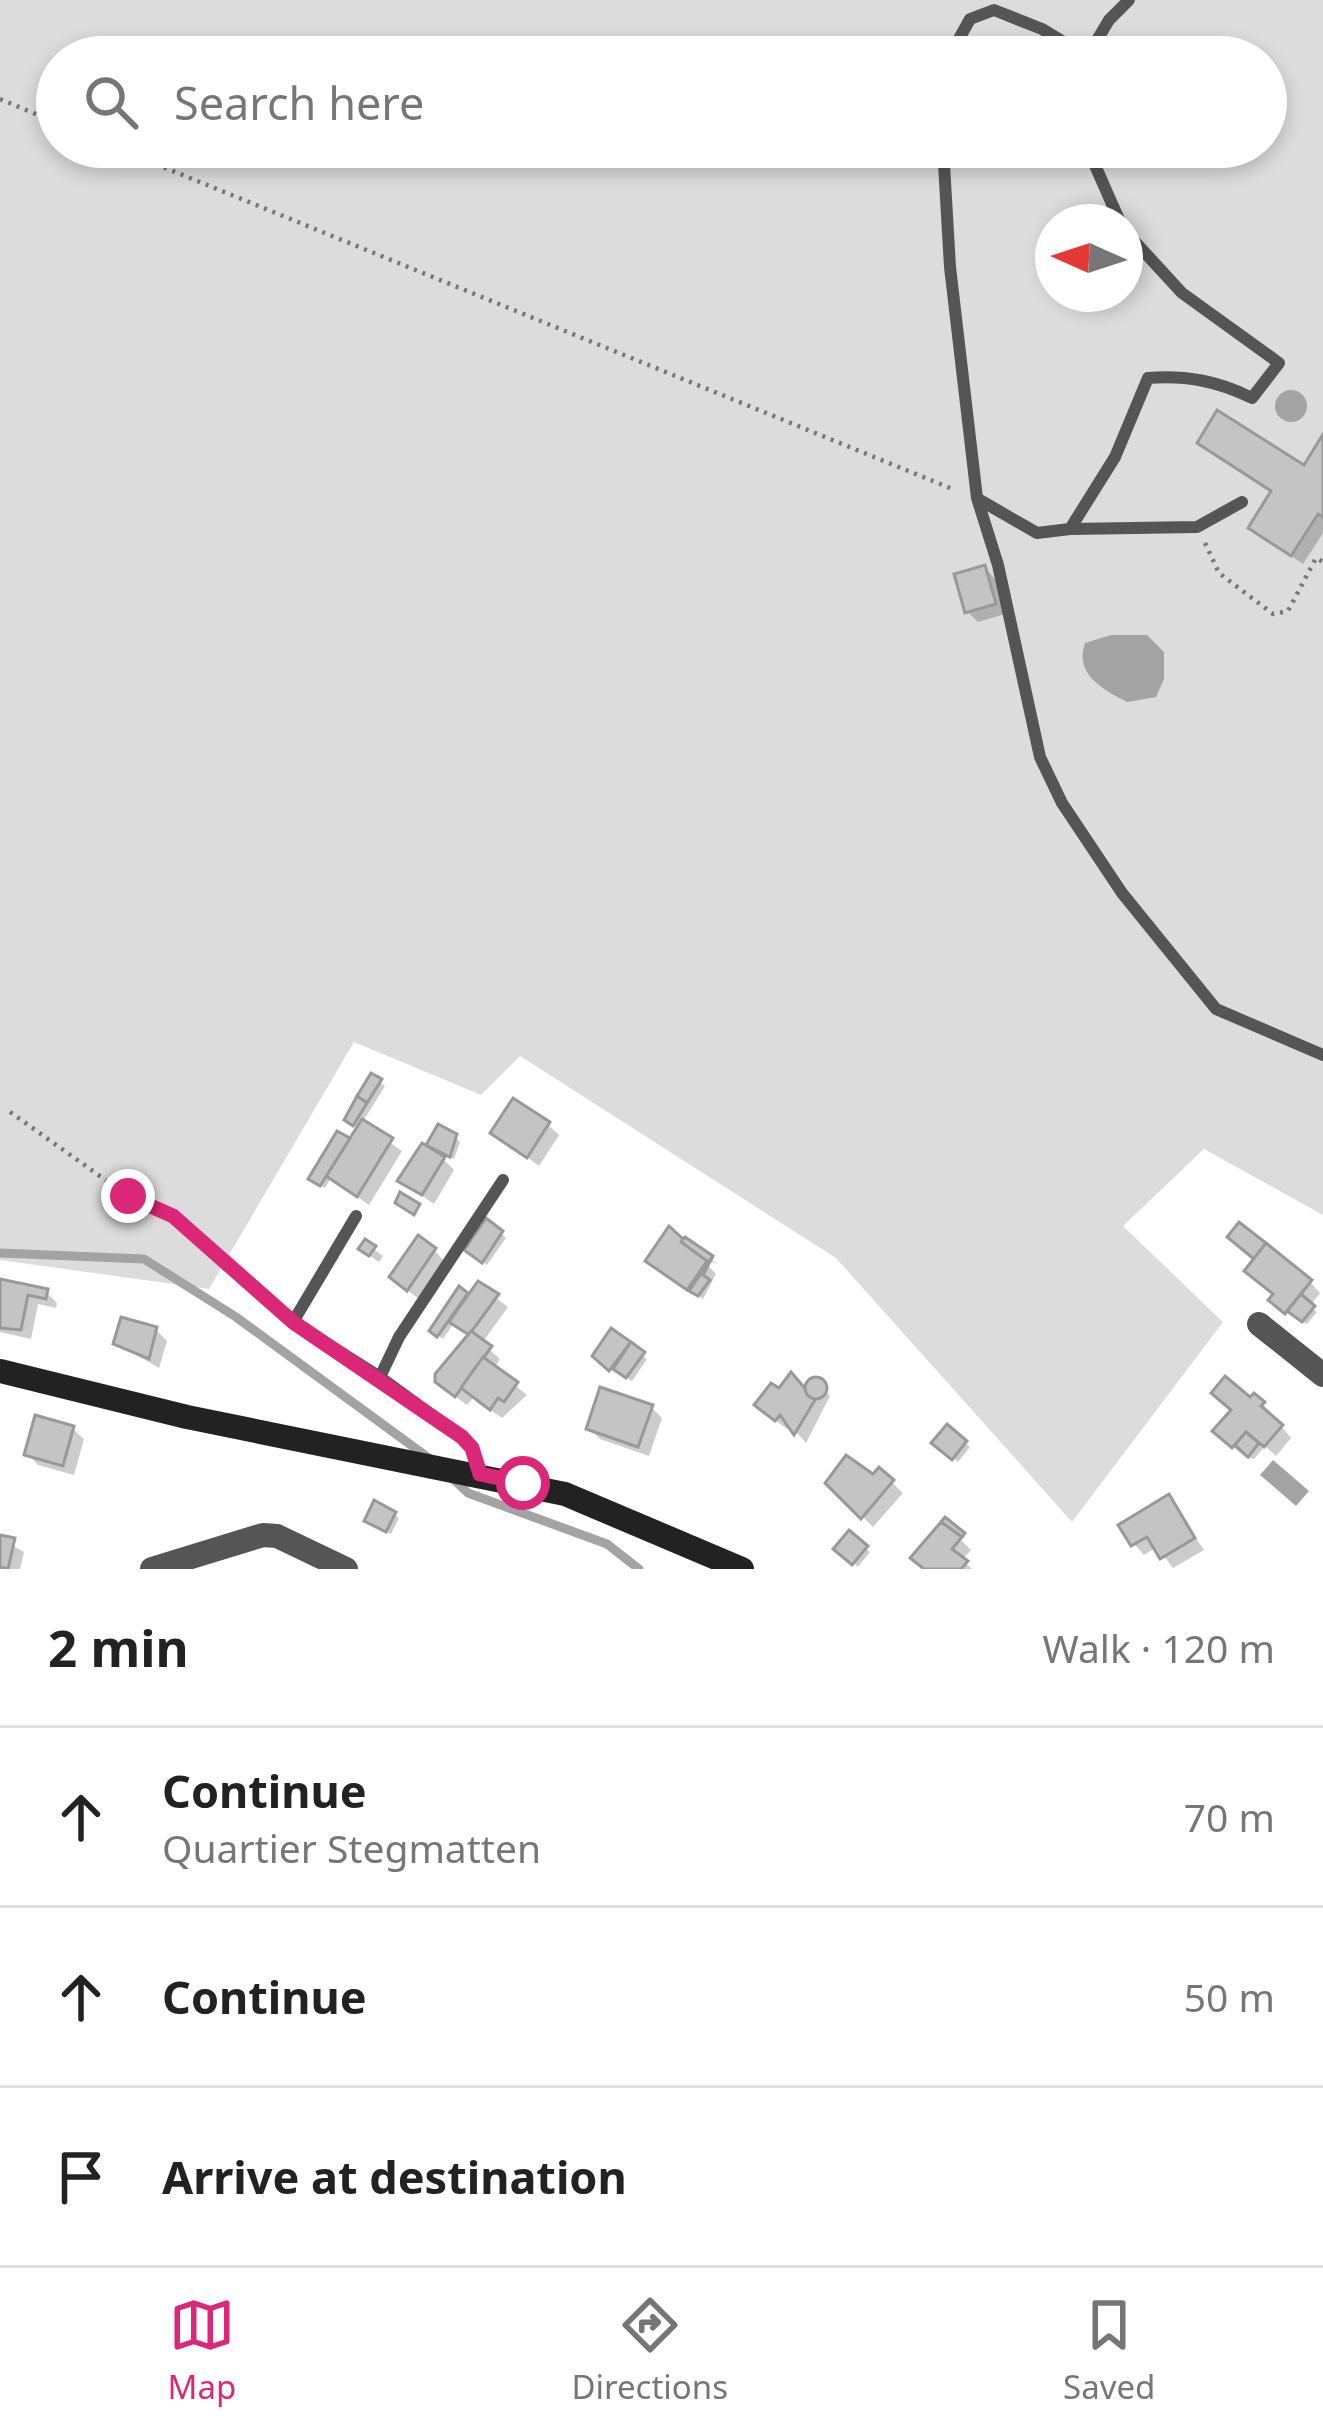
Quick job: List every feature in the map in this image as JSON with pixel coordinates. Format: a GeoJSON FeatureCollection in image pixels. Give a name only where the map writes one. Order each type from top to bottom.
{"type":"FeatureCollection","features":[{"type":"Feature","properties":{"kind":"street"},"geometry":{"type":"LineString","coordinates":[[1258,1324],[1323,1375]]}},
{"type":"Feature","properties":{"kind":"street"},"geometry":{"type":"LineString","coordinates":[[0,1371],[187,1417],[474,1473],[606,1508],[742,1569]]}},
{"type":"Feature","properties":{"kind":"street"},"geometry":{"type":"LineString","coordinates":[[152,1569],[263,1535],[346,1569]]}},
{"type":"Feature","properties":{"kind":"lane"},"geometry":{"type":"LineString","coordinates":[[1099,36],[1129,0]]}},
{"type":"Feature","properties":{"kind":"lane"},"geometry":{"type":"LineString","coordinates":[[961,36],[970,20],[994,10],[1054,36]]}},
{"type":"Feature","properties":{"kind":"lane"},"geometry":{"type":"LineString","coordinates":[[944,168],[950,267],[977,498],[998,565],[1040,757],[1062,802],[1122,892],[1216,1009],[1323,1054]]}},
{"type":"Feature","properties":{"kind":"lane"},"geometry":{"type":"LineString","coordinates":[[1096,168],[1112,204]]}},
{"type":"Feature","properties":{"kind":"lane"},"geometry":{"type":"LineString","coordinates":[[1070,529],[1115,457],[1148,378],[1180,375],[1228,386],[1252,398],[1279,363],[1182,293],[1143,251]]}},
{"type":"Feature","properties":{"kind":"lane"},"geometry":{"type":"LineString","coordinates":[[977,498],[1037,533],[1197,527],[1242,502]]}},
{"type":"Feature","properties":{"kind":"lane"},"geometry":{"type":"LineString","coordinates":[[380,1377],[399,1336],[503,1180]]}},
{"type":"Feature","properties":{"kind":"lane"},"geometry":{"type":"LineString","coordinates":[[356,1216],[293,1322],[462,1437],[472,1448],[474,1473]]}},
{"type":"Feature","properties":{"kind":"path"},"geometry":{"type":"LineString","coordinates":[[0,99],[36,114]]}},
{"type":"Feature","properties":{"kind":"path"},"geometry":{"type":"LineString","coordinates":[[166,168],[977,498]]}},
{"type":"Feature","properties":{"kind":"path"},"geometry":{"type":"LineString","coordinates":[[1197,527],[1219,573],[1273,614],[1288,611],[1316,558],[1323,562]]}},
{"type":"Feature","properties":{"kind":"path"},"geometry":{"type":"LineString","coordinates":[[10,1112],[128,1196],[173,1216],[293,1322]]}},
{"type":"Feature","properties":{"kind":"shaded area"},"geometry":{"type":"Polygon","coordinates":[[[0,0],[1323,0],[1323,1215],[1204,1149],[1123,1226],[1223,1322],[1072,1522],[836,1258],[520,1056],[481,1095],[354,1042],[209,1289],[0,1260],[0,0]]]}},
{"type":"Feature","properties":{"kind":"shaded area"},"geometry":{"type":"Polygon","coordinates":[[[1291,390],[1302,395],[1307,406],[1302,417],[1291,422],[1280,417],[1275,406],[1280,395],[1291,390]]]}},
{"type":"Feature","properties":{"kind":"shaded area"},"geometry":{"type":"Polygon","coordinates":[[[1111,635],[1147,635],[1164,652],[1164,679],[1156,697],[1127,702],[1087,672],[1085,643],[1111,635]]]}},
{"type":"Feature","properties":{"kind":"shaded area"},"geometry":{"type":"Polygon","coordinates":[[[1273,1460],[1309,1491],[1296,1506],[1260,1475],[1273,1460]]]}},
{"type":"Feature","properties":{"kind":"building"},"geometry":{"type":"Polygon","coordinates":[[[1217,410],[1304,465],[1323,434],[1323,517],[1318,514],[1291,556],[1248,528],[1271,491],[1197,443],[1217,410]]]}},
{"type":"Feature","properties":{"kind":"building"},"geometry":{"type":"Polygon","coordinates":[[[985,565],[996,604],[965,613],[954,574],[985,565]]]}},
{"type":"Feature","properties":{"kind":"building"},"geometry":{"type":"Polygon","coordinates":[[[371,1073],[382,1079],[367,1103],[357,1096],[371,1073]]]}},
{"type":"Feature","properties":{"kind":"building"},"geometry":{"type":"Polygon","coordinates":[[[357,1096],[367,1103],[353,1126],[344,1120],[357,1096]]]}},
{"type":"Feature","properties":{"kind":"building"},"geometry":{"type":"Polygon","coordinates":[[[513,1098],[550,1122],[527,1158],[490,1133],[513,1098]]]}},
{"type":"Feature","properties":{"kind":"building"},"geometry":{"type":"Polygon","coordinates":[[[362,1119],[393,1138],[357,1197],[326,1176],[362,1119]]]}},
{"type":"Feature","properties":{"kind":"building"},"geometry":{"type":"Polygon","coordinates":[[[438,1124],[457,1134],[450,1157],[426,1145],[438,1124]]]}},
{"type":"Feature","properties":{"kind":"building"},"geometry":{"type":"Polygon","coordinates":[[[337,1131],[350,1138],[320,1186],[308,1179],[337,1131]]]}},
{"type":"Feature","properties":{"kind":"building"},"geometry":{"type":"Polygon","coordinates":[[[422,1143],[445,1157],[422,1195],[397,1181],[422,1143]]]}},
{"type":"Feature","properties":{"kind":"building"},"geometry":{"type":"Polygon","coordinates":[[[400,1192],[420,1204],[414,1215],[395,1203],[400,1192]]]}},
{"type":"Feature","properties":{"kind":"building"},"geometry":{"type":"Polygon","coordinates":[[[486,1218],[503,1231],[482,1263],[464,1250],[486,1218]]]}},
{"type":"Feature","properties":{"kind":"building"},"geometry":{"type":"Polygon","coordinates":[[[1239,1222],[1266,1243],[1254,1259],[1227,1237],[1239,1222]]]}},
{"type":"Feature","properties":{"kind":"building"},"geometry":{"type":"Polygon","coordinates":[[[669,1226],[707,1261],[687,1290],[645,1261],[669,1226]]]}},
{"type":"Feature","properties":{"kind":"building"},"geometry":{"type":"Polygon","coordinates":[[[418,1235],[436,1248],[407,1291],[389,1277],[418,1235]]]}},
{"type":"Feature","properties":{"kind":"building"},"geometry":{"type":"Polygon","coordinates":[[[685,1237],[713,1256],[689,1291],[707,1261],[681,1242],[685,1237]]]}},
{"type":"Feature","properties":{"kind":"building"},"geometry":{"type":"Polygon","coordinates":[[[365,1239],[376,1246],[369,1256],[358,1249],[365,1239]]]}},
{"type":"Feature","properties":{"kind":"building"},"geometry":{"type":"Polygon","coordinates":[[[1266,1243],[1312,1280],[1285,1314],[1268,1300],[1273,1294],[1244,1271],[1266,1243]]]}},
{"type":"Feature","properties":{"kind":"building"},"geometry":{"type":"Polygon","coordinates":[[[713,1256],[703,1275],[710,1280],[698,1296],[689,1291],[713,1256]]]}},
{"type":"Feature","properties":{"kind":"building"},"geometry":{"type":"Polygon","coordinates":[[[0,1279],[48,1289],[46,1299],[28,1295],[21,1330],[0,1328],[0,1279]]]}},
{"type":"Feature","properties":{"kind":"building"},"geometry":{"type":"Polygon","coordinates":[[[478,1281],[499,1294],[469,1335],[449,1322],[478,1281]]]}},
{"type":"Feature","properties":{"kind":"building"},"geometry":{"type":"Polygon","coordinates":[[[459,1286],[468,1293],[437,1337],[429,1331],[459,1286]]]}},
{"type":"Feature","properties":{"kind":"building"},"geometry":{"type":"Polygon","coordinates":[[[1301,1294],[1315,1306],[1302,1322],[1287,1311],[1301,1294]]]}},
{"type":"Feature","properties":{"kind":"building"},"geometry":{"type":"Polygon","coordinates":[[[121,1317],[157,1327],[149,1359],[113,1344],[121,1317]]]}},
{"type":"Feature","properties":{"kind":"building"},"geometry":{"type":"Polygon","coordinates":[[[611,1328],[631,1342],[609,1371],[592,1356],[611,1328]]]}},
{"type":"Feature","properties":{"kind":"building"},"geometry":{"type":"Polygon","coordinates":[[[471,1331],[492,1346],[455,1397],[435,1382],[435,1374],[471,1331]]]}},
{"type":"Feature","properties":{"kind":"building"},"geometry":{"type":"Polygon","coordinates":[[[631,1342],[645,1352],[626,1378],[613,1369],[631,1342]]]}},
{"type":"Feature","properties":{"kind":"building"},"geometry":{"type":"Polygon","coordinates":[[[483,1357],[518,1382],[504,1402],[498,1398],[490,1410],[461,1388],[483,1357]]]}},
{"type":"Feature","properties":{"kind":"building"},"geometry":{"type":"Polygon","coordinates":[[[791,1372],[815,1400],[794,1435],[780,1415],[775,1421],[754,1405],[771,1383],[779,1388],[791,1372]]]}},
{"type":"Feature","properties":{"kind":"building"},"geometry":{"type":"Polygon","coordinates":[[[1225,1376],[1250,1397],[1254,1393],[1265,1402],[1261,1406],[1283,1425],[1264,1447],[1246,1432],[1232,1448],[1212,1431],[1231,1410],[1211,1393],[1225,1376]]]}},
{"type":"Feature","properties":{"kind":"building"},"geometry":{"type":"Polygon","coordinates":[[[816,1377],[827,1388],[816,1399],[805,1388],[816,1377]]]}},
{"type":"Feature","properties":{"kind":"building"},"geometry":{"type":"Polygon","coordinates":[[[600,1387],[653,1405],[638,1447],[586,1429],[600,1387]]]}},
{"type":"Feature","properties":{"kind":"building"},"geometry":{"type":"Polygon","coordinates":[[[35,1415],[74,1426],[63,1466],[24,1455],[35,1415]]]}},
{"type":"Feature","properties":{"kind":"building"},"geometry":{"type":"Polygon","coordinates":[[[947,1424],[967,1441],[952,1460],[931,1443],[947,1424]]]}},
{"type":"Feature","properties":{"kind":"building"},"geometry":{"type":"Polygon","coordinates":[[[1246,1432],[1259,1443],[1248,1457],[1235,1445],[1246,1432]]]}},
{"type":"Feature","properties":{"kind":"building"},"geometry":{"type":"Polygon","coordinates":[[[846,1455],[873,1474],[879,1467],[894,1480],[861,1519],[825,1483],[846,1455]]]}},
{"type":"Feature","properties":{"kind":"building"},"geometry":{"type":"Polygon","coordinates":[[[1169,1494],[1195,1538],[1160,1559],[1147,1537],[1131,1546],[1118,1525],[1169,1494]]]}},
{"type":"Feature","properties":{"kind":"building"},"geometry":{"type":"Polygon","coordinates":[[[374,1500],[396,1512],[386,1532],[364,1521],[374,1500]]]}},
{"type":"Feature","properties":{"kind":"building"},"geometry":{"type":"Polygon","coordinates":[[[945,1517],[965,1533],[962,1537],[941,1522],[945,1517]]]}},
{"type":"Feature","properties":{"kind":"building"},"geometry":{"type":"Polygon","coordinates":[[[941,1522],[962,1537],[952,1549],[968,1561],[961,1569],[924,1569],[910,1558],[941,1522]]]}},
{"type":"Feature","properties":{"kind":"building"},"geometry":{"type":"Polygon","coordinates":[[[849,1530],[868,1546],[852,1565],[833,1549],[849,1530]]]}},
{"type":"Feature","properties":{"kind":"building"},"geometry":{"type":"Polygon","coordinates":[[[0,1535],[15,1538],[8,1569],[0,1567],[0,1535]]]}},
{"type":"Feature","properties":{"kind":"waterway"},"geometry":{"type":"LineString","coordinates":[[0,1253],[144,1259],[236,1317],[430,1459]]}},
{"type":"Feature","properties":{"kind":"waterway"},"geometry":{"type":"LineString","coordinates":[[452,1478],[468,1493],[607,1544],[639,1569]]}},
{"type":"Feature","properties":{"kind":"route"},"geometry":{"type":"LineString","coordinates":[[128,1196],[173,1216],[293,1322],[462,1437],[472,1448],[480,1474],[523,1483]]}}]}
